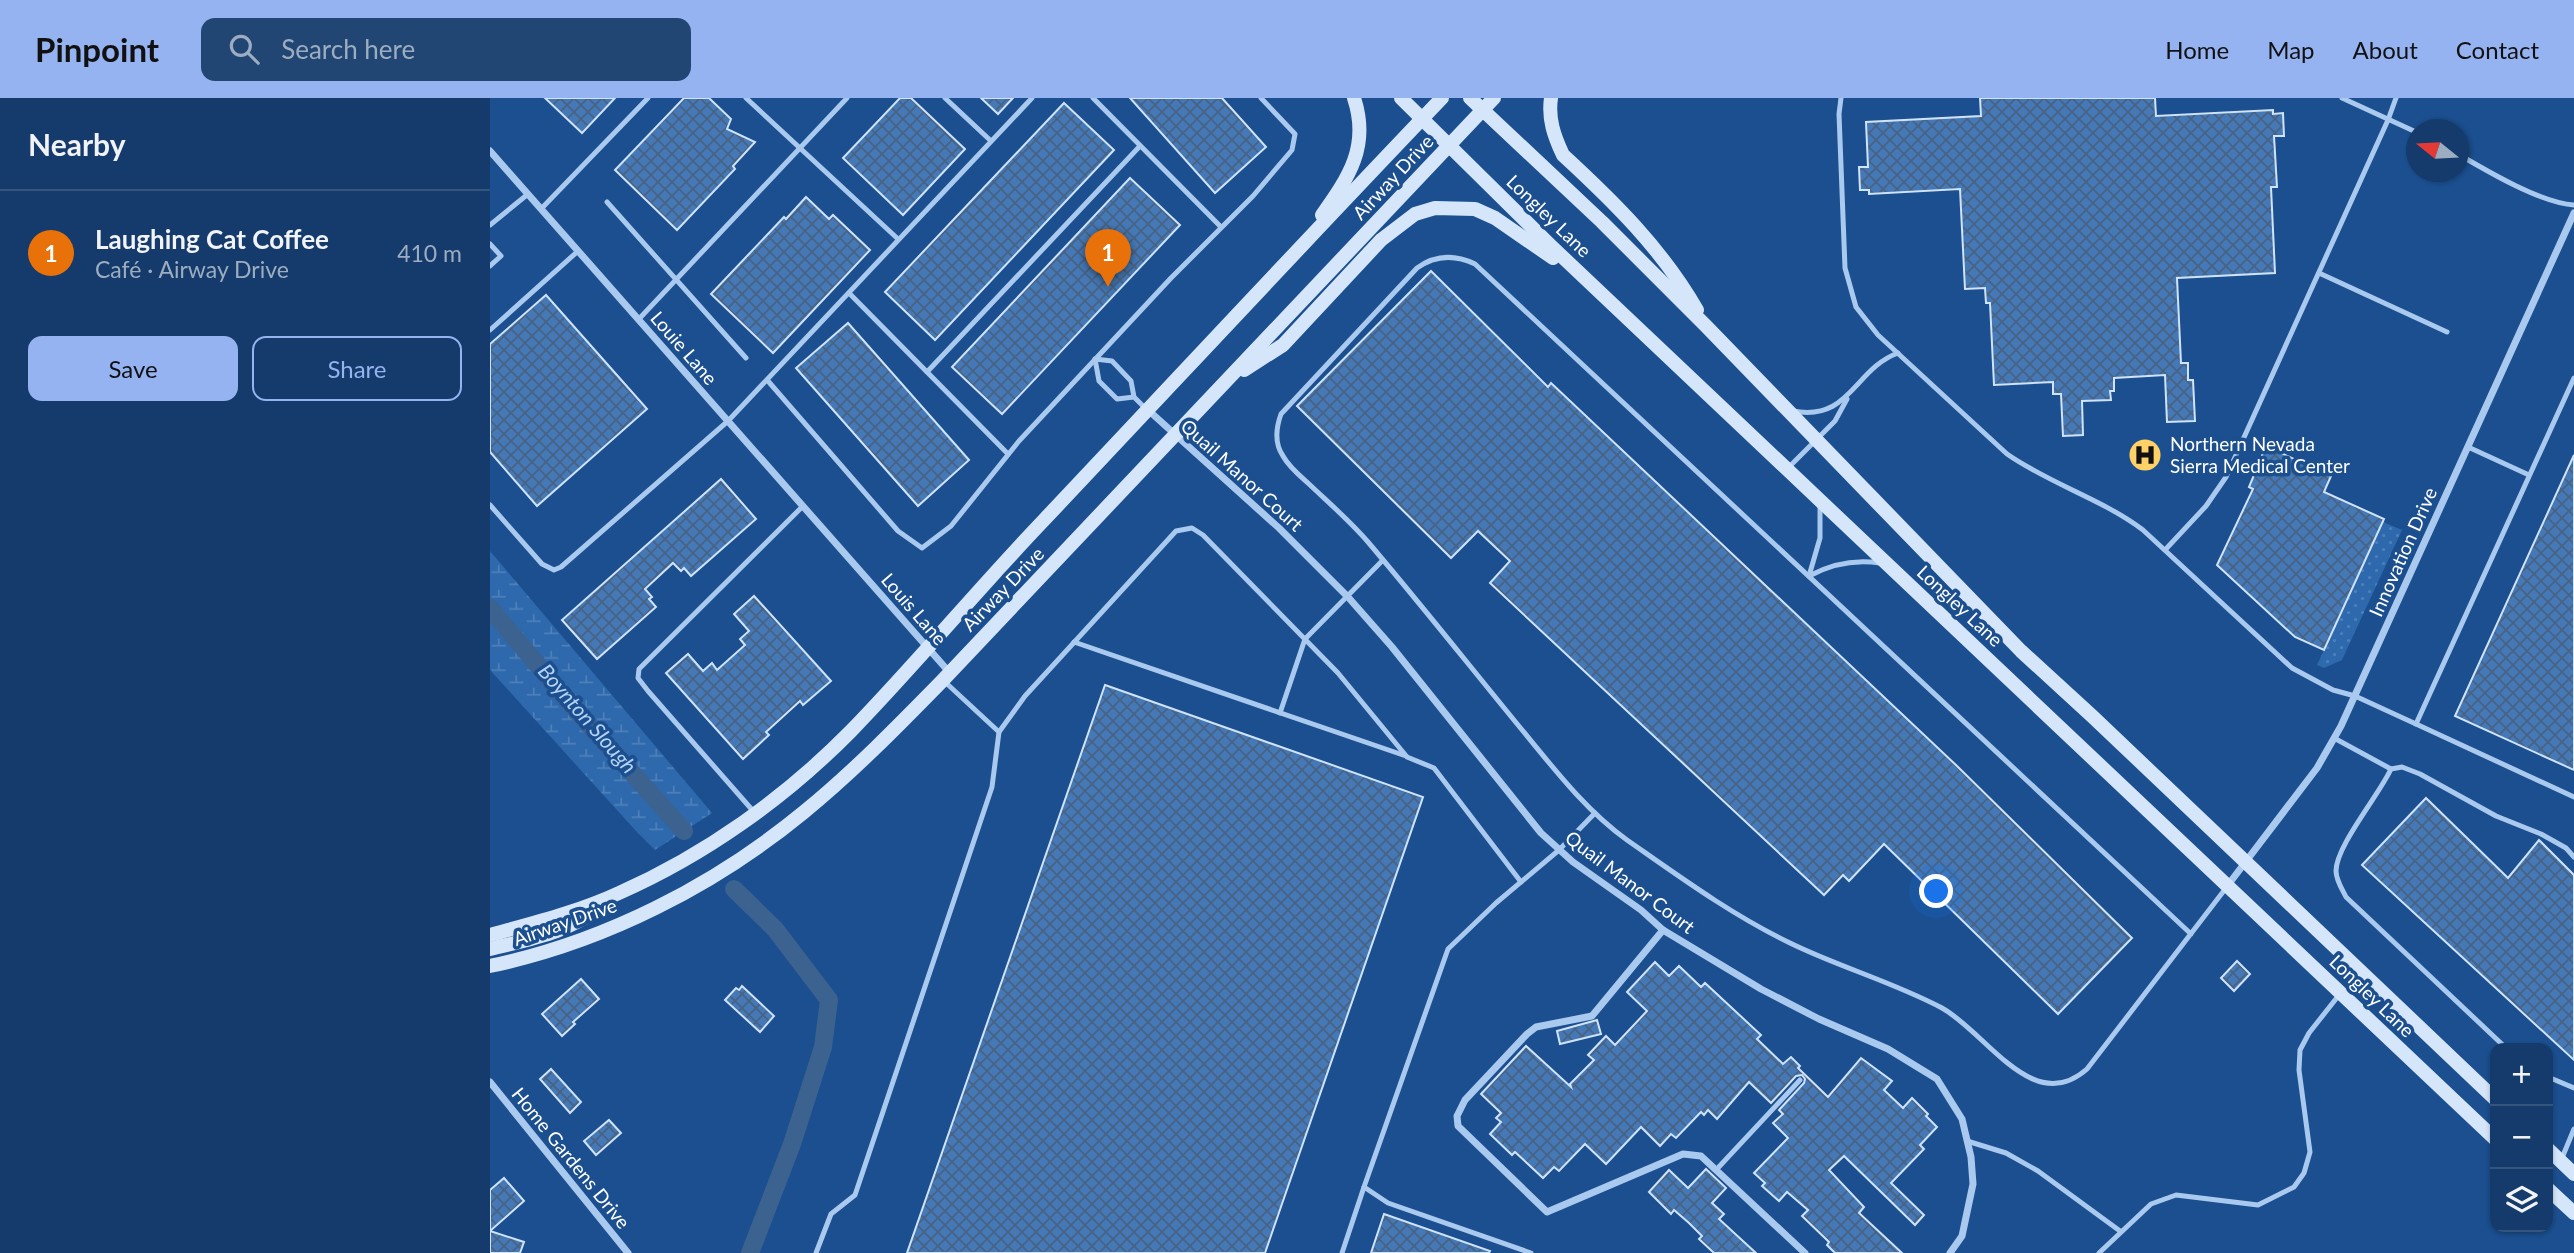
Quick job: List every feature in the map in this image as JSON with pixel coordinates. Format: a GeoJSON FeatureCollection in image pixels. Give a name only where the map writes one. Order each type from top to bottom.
{"type":"FeatureCollection","features":[{"type":"Feature","properties":{"kind":"main road"},"geometry":{"type":"LineString","coordinates":[[1290,259],[1339,191],[1353,164],[1361,130],[1354,98]]}},
{"type":"Feature","properties":{"kind":"main road","name":"Longley Lane"},"geometry":{"type":"LineString","coordinates":[[1401,98],[1551,246],[2490,1134]]}},
{"type":"Feature","properties":{"kind":"main road","name":"Longley Lane"},"geometry":{"type":"LineString","coordinates":[[1470,98],[1602,222],[1706,326],[1983,614],[2490,1094]]}},
{"type":"Feature","properties":{"kind":"main road","name":"Airway Drive"},"geometry":{"type":"LineString","coordinates":[[490,966],[551,950],[645,913],[733,862],[812,805],[875,748],[946,676],[1494,98]]}},
{"type":"Feature","properties":{"kind":"main road"},"geometry":{"type":"LineString","coordinates":[[1551,98],[1550,117],[1563,155],[1646,236],[1679,278],[1706,326]]}},
{"type":"Feature","properties":{"kind":"main road","name":"Airway Drive"},"geometry":{"type":"LineString","coordinates":[[490,935],[571,912],[619,893],[712,844],[789,787],[850,732],[1004,561],[1441,99]]}},
{"type":"Feature","properties":{"kind":"main road"},"geometry":{"type":"LineString","coordinates":[[1233,374],[1250,368],[1283,345],[1381,240],[1415,214],[1434,208],[1475,209],[1495,218],[1598,289]]}},
{"type":"Feature","properties":{"kind":"main road"},"geometry":{"type":"LineString","coordinates":[[490,949],[576,924],[619,893]]}},
{"type":"Feature","properties":{"kind":"main road"},"geometry":{"type":"LineString","coordinates":[[2553,1154],[2574,1174]]}},
{"type":"Feature","properties":{"kind":"main road"},"geometry":{"type":"LineString","coordinates":[[2553,1194],[2574,1213]]}},
{"type":"Feature","properties":{"kind":"street","name":"Louie Lane"},"geometry":{"type":"LineString","coordinates":[[490,151],[855,566]]}},
{"type":"Feature","properties":{"kind":"street","name":"Innovation Drive"},"geometry":{"type":"LineString","coordinates":[[2228,885],[2317,768],[2334,738],[2574,213]]}},
{"type":"Feature","properties":{"kind":"street","name":"Quail Manor Court"},"geometry":{"type":"LineString","coordinates":[[1148,410],[1279,528],[1349,597],[1541,833],[1559,850],[1589,875],[1641,910],[1663,930],[1761,989],[1819,1019],[1888,1049],[1937,1079],[1962,1119],[1973,1184],[1962,1236],[1950,1253]]}},
{"type":"Feature","properties":{"kind":"street","name":"Louis Lane"},"geometry":{"type":"LineString","coordinates":[[855,566],[927,647],[946,676]]}},
{"type":"Feature","properties":{"kind":"street"},"geometry":{"type":"LineString","coordinates":[[1663,930],[1592,1016],[1536,1027],[1527,1034],[1465,1100],[1457,1116],[1458,1126],[1547,1212],[1683,1154],[1701,1156],[1805,1253]]}},
{"type":"Feature","properties":{"kind":"street","name":"Home Gardens Drive"},"geometry":{"type":"LineString","coordinates":[[490,1082],[628,1253]]}},
{"type":"Feature","properties":{"kind":"lane"},"geometry":{"type":"LineString","coordinates":[[541,209],[648,98]]}},
{"type":"Feature","properties":{"kind":"lane"},"geometry":{"type":"LineString","coordinates":[[746,98],[898,239]]}},
{"type":"Feature","properties":{"kind":"lane"},"geometry":{"type":"LineString","coordinates":[[638,320],[847,98]]}},
{"type":"Feature","properties":{"kind":"lane"},"geometry":{"type":"LineString","coordinates":[[945,98],[991,141]]}},
{"type":"Feature","properties":{"kind":"lane"},"geometry":{"type":"LineString","coordinates":[[490,505],[542,564],[554,570],[728,421],[1032,98]]}},
{"type":"Feature","properties":{"kind":"lane"},"geometry":{"type":"LineString","coordinates":[[1093,98],[1221,227]]}},
{"type":"Feature","properties":{"kind":"lane"},"geometry":{"type":"LineString","coordinates":[[768,381],[898,531],[922,548],[951,526],[1009,454],[1095,359],[1252,196],[1292,150],[1295,134],[1261,98]]}},
{"type":"Feature","properties":{"kind":"lane"},"geometry":{"type":"LineString","coordinates":[[1841,98],[1839,114],[1846,277],[1862,317],[1898,353],[2007,454],[2120,514],[2143,530],[2285,664],[2328,687],[2355,696],[2574,797]]}},
{"type":"Feature","properties":{"kind":"lane"},"geometry":{"type":"LineString","coordinates":[[2342,98],[2406,127]]}},
{"type":"Feature","properties":{"kind":"lane"},"geometry":{"type":"LineString","coordinates":[[2165,550],[2206,506],[2226,477],[2396,98]]}},
{"type":"Feature","properties":{"kind":"lane"},"geometry":{"type":"LineString","coordinates":[[928,372],[1140,146]]}},
{"type":"Feature","properties":{"kind":"lane"},"geometry":{"type":"LineString","coordinates":[[2469,159],[2560,204],[2574,205]]}},
{"type":"Feature","properties":{"kind":"lane"},"geometry":{"type":"LineString","coordinates":[[490,225],[528,194]]}},
{"type":"Feature","properties":{"kind":"lane"},"geometry":{"type":"LineString","coordinates":[[607,202],[746,358]]}},
{"type":"Feature","properties":{"kind":"lane"},"geometry":{"type":"LineString","coordinates":[[490,244],[501,256],[490,266]]}},
{"type":"Feature","properties":{"kind":"lane"},"geometry":{"type":"LineString","coordinates":[[490,330],[578,251]]}},
{"type":"Feature","properties":{"kind":"lane"},"geometry":{"type":"LineString","coordinates":[[2190,934],[1482,270],[1466,260],[1448,257],[1432,260],[1417,268],[1287,406],[1278,423],[1279,450],[1288,464],[1354,526],[1563,780],[1595,813],[1625,838],[1734,913],[1767,932],[1943,1009],[1974,1030],[2023,1076],[2039,1083],[2064,1083],[2087,1069],[2228,885]]}},
{"type":"Feature","properties":{"kind":"lane"},"geometry":{"type":"LineString","coordinates":[[2319,273],[2447,332]]}},
{"type":"Feature","properties":{"kind":"lane"},"geometry":{"type":"LineString","coordinates":[[849,293],[1009,454]]}},
{"type":"Feature","properties":{"kind":"lane"},"geometry":{"type":"LineString","coordinates":[[1786,409],[1807,412],[1833,407],[1848,396],[1880,361],[1898,353]]}},
{"type":"Feature","properties":{"kind":"lane"},"geometry":{"type":"LineString","coordinates":[[1095,359],[1112,361],[1131,381],[1134,397],[1148,410]]}},
{"type":"Feature","properties":{"kind":"lane"},"geometry":{"type":"LineString","coordinates":[[1095,359],[1099,381],[1117,399],[1134,397]]}},
{"type":"Feature","properties":{"kind":"lane"},"geometry":{"type":"LineString","coordinates":[[2416,724],[2574,378]]}},
{"type":"Feature","properties":{"kind":"lane"},"geometry":{"type":"LineString","coordinates":[[1787,469],[1839,416],[1848,396]]}},
{"type":"Feature","properties":{"kind":"lane"},"geometry":{"type":"LineString","coordinates":[[2468,447],[2529,475]]}},
{"type":"Feature","properties":{"kind":"lane"},"geometry":{"type":"LineString","coordinates":[[1809,576],[1820,538],[1820,500]]}},
{"type":"Feature","properties":{"kind":"lane"},"geometry":{"type":"LineString","coordinates":[[755,813],[648,691],[638,678],[639,669],[803,506]]}},
{"type":"Feature","properties":{"kind":"lane"},"geometry":{"type":"LineString","coordinates":[[816,1253],[831,1214],[855,1195],[992,787],[999,732],[1025,696],[1175,531],[1192,528],[1203,535],[1338,673],[1407,757]]}},
{"type":"Feature","properties":{"kind":"lane"},"geometry":{"type":"LineString","coordinates":[[1280,713],[1305,639],[1383,560]]}},
{"type":"Feature","properties":{"kind":"lane"},"geometry":{"type":"LineString","coordinates":[[1809,576],[1828,567],[1851,562],[1877,562],[1890,566]]}},
{"type":"Feature","properties":{"kind":"lane"},"geometry":{"type":"LineString","coordinates":[[1074,642],[1434,768],[1521,883]]}},
{"type":"Feature","properties":{"kind":"lane"},"geometry":{"type":"LineString","coordinates":[[946,676],[999,732]]}},
{"type":"Feature","properties":{"kind":"lane"},"geometry":{"type":"LineString","coordinates":[[2334,738],[2391,769],[2402,767],[2420,774],[2496,816],[2541,834],[2566,848],[2574,857]]}},
{"type":"Feature","properties":{"kind":"lane"},"geometry":{"type":"LineString","coordinates":[[2391,769],[2342,852],[2336,871],[2338,883],[2346,897],[2501,1043]]}},
{"type":"Feature","properties":{"kind":"lane"},"geometry":{"type":"LineString","coordinates":[[1342,1253],[1448,949],[1559,850],[1595,813]]}},
{"type":"Feature","properties":{"kind":"lane"},"geometry":{"type":"LineString","coordinates":[[2099,1253],[2151,1204],[2176,1195],[2258,1205],[2294,1187],[2304,1173],[2310,1152],[2298,1070],[2300,1050],[2309,1033],[2341,993]]}},
{"type":"Feature","properties":{"kind":"lane"},"geometry":{"type":"LineString","coordinates":[[2553,1079],[2574,1088]]}},
{"type":"Feature","properties":{"kind":"lane"},"geometry":{"type":"LineString","coordinates":[[1716,1170],[1800,1080]]}},
{"type":"Feature","properties":{"kind":"lane"},"geometry":{"type":"LineString","coordinates":[[2560,1161],[2574,1129]]}},
{"type":"Feature","properties":{"kind":"lane"},"geometry":{"type":"LineString","coordinates":[[1967,1140],[2006,1153],[2038,1171],[2120,1231]]}},
{"type":"Feature","properties":{"kind":"lane"},"geometry":{"type":"LineString","coordinates":[[1364,1187],[1388,1203],[1531,1253]]}},
{"type":"Feature","properties":{"kind":"green space"},"geometry":{"type":"Polygon","coordinates":[[[2383,522],[2402,530],[2342,660],[2324,668],[2317,665],[2383,522]]]}},
{"type":"Feature","properties":{"kind":"green space"},"geometry":{"type":"Polygon","coordinates":[[[490,551],[712,813],[655,850],[490,670],[490,551]]]}},
{"type":"Feature","properties":{"kind":"building"},"geometry":{"type":"Polygon","coordinates":[[[545,98],[615,98],[582,133],[545,98]]]}},
{"type":"Feature","properties":{"kind":"building"},"geometry":{"type":"Polygon","coordinates":[[[684,98],[709,98],[731,119],[727,129],[755,142],[733,166],[735,169],[677,230],[615,170],[684,98]]]}},
{"type":"Feature","properties":{"kind":"building"},"geometry":{"type":"Polygon","coordinates":[[[900,98],[911,98],[965,149],[903,215],[843,158],[900,98]]]}},
{"type":"Feature","properties":{"kind":"building"},"geometry":{"type":"Polygon","coordinates":[[[981,98],[1013,98],[998,114],[981,98]]]}},
{"type":"Feature","properties":{"kind":"building"},"geometry":{"type":"Polygon","coordinates":[[[1130,98],[1222,98],[1266,147],[1215,193],[1130,98]]]}},
{"type":"Feature","properties":{"kind":"building"},"geometry":{"type":"Polygon","coordinates":[[[1980,98],[2155,98],[2156,116],[2273,110],[2273,114],[2283,113],[2284,136],[2274,136],[2277,187],[2271,187],[2275,273],[2177,278],[2181,363],[2188,363],[2188,380],[2193,380],[2195,421],[2167,422],[2165,375],[2114,378],[2114,391],[2110,391],[2111,400],[2082,401],[2083,435],[2063,436],[2061,394],[2053,394],[2053,382],[1994,385],[1990,303],[1986,303],[1985,288],[1965,289],[1960,189],[1869,194],[1869,190],[1860,190],[1859,167],[1868,167],[1866,122],[1981,116],[1980,98]]]}},
{"type":"Feature","properties":{"kind":"building"},"geometry":{"type":"Polygon","coordinates":[[[1064,103],[1114,150],[935,340],[885,292],[1064,103]]]}},
{"type":"Feature","properties":{"kind":"building"},"geometry":{"type":"Polygon","coordinates":[[[1130,178],[1180,225],[1002,414],[952,367],[1130,178]]]}},
{"type":"Feature","properties":{"kind":"building"},"geometry":{"type":"Polygon","coordinates":[[[806,197],[829,219],[833,215],[870,250],[773,353],[711,294],[806,197]]]}},
{"type":"Feature","properties":{"kind":"building"},"geometry":{"type":"Polygon","coordinates":[[[1431,271],[1548,387],[1551,383],[1957,766],[2132,938],[2058,1014],[1884,844],[1849,881],[1843,875],[1824,895],[1490,583],[1510,561],[1478,531],[1451,558],[1297,406],[1431,271]]]}},
{"type":"Feature","properties":{"kind":"building"},"geometry":{"type":"Polygon","coordinates":[[[546,295],[647,409],[537,506],[490,452],[490,344],[546,295]]]}},
{"type":"Feature","properties":{"kind":"building"},"geometry":{"type":"Polygon","coordinates":[[[848,323],[969,460],[918,506],[796,368],[848,323]]]}},
{"type":"Feature","properties":{"kind":"building"},"geometry":{"type":"Polygon","coordinates":[[[2266,446],[2331,476],[2324,492],[2384,519],[2324,650],[2295,637],[2217,565],[2253,489],[2249,487],[2266,446]]]}},
{"type":"Feature","properties":{"kind":"building"},"geometry":{"type":"Polygon","coordinates":[[[2574,455],[2574,770],[2455,716],[2574,455]]]}},
{"type":"Feature","properties":{"kind":"building"},"geometry":{"type":"Polygon","coordinates":[[[721,479],[756,519],[691,576],[684,568],[681,571],[673,563],[645,589],[656,607],[597,659],[562,620],[721,479]]]}},
{"type":"Feature","properties":{"kind":"building"},"geometry":{"type":"Polygon","coordinates":[[[754,596],[831,681],[803,705],[800,701],[766,732],[769,735],[743,759],[666,673],[688,654],[703,671],[712,663],[717,670],[745,645],[740,639],[749,631],[734,614],[754,596]]]}},
{"type":"Feature","properties":{"kind":"building"},"geometry":{"type":"Polygon","coordinates":[[[1105,685],[1423,797],[1265,1253],[907,1253],[1105,685]]]}},
{"type":"Feature","properties":{"kind":"building"},"geometry":{"type":"Polygon","coordinates":[[[2426,798],[2508,878],[2539,840],[2574,875],[2574,1060],[2362,865],[2426,798]]]}},
{"type":"Feature","properties":{"kind":"building"},"geometry":{"type":"Polygon","coordinates":[[[2237,961],[2250,974],[2234,991],[2221,978],[2237,961]]]}},
{"type":"Feature","properties":{"kind":"building"},"geometry":{"type":"Polygon","coordinates":[[[1655,962],[1669,976],[1679,966],[1701,987],[1705,983],[1761,1035],[1757,1039],[1783,1064],[1791,1057],[1800,1066],[1798,1068],[1828,1097],[1861,1058],[1892,1081],[1884,1090],[1903,1108],[1912,1098],[1928,1114],[1926,1116],[1937,1127],[1920,1145],[1924,1149],[1891,1183],[1924,1215],[1915,1225],[1844,1156],[1829,1170],[1864,1207],[1859,1213],[1902,1253],[1835,1253],[1827,1245],[1829,1242],[1802,1216],[1808,1210],[1787,1192],[1779,1201],[1762,1186],[1765,1183],[1754,1173],[1788,1138],[1773,1123],[1783,1114],[1779,1110],[1804,1083],[1802,1075],[1796,1076],[1771,1103],[1749,1082],[1717,1119],[1708,1110],[1704,1115],[1701,1112],[1676,1138],[1671,1134],[1660,1146],[1641,1127],[1606,1164],[1585,1144],[1559,1171],[1554,1167],[1543,1178],[1515,1152],[1512,1155],[1490,1134],[1501,1122],[1496,1118],[1501,1113],[1481,1094],[1526,1046],[1571,1087],[1570,1084],[1594,1060],[1588,1055],[1606,1036],[1615,1045],[1647,1011],[1627,992],[1655,962]]]}},
{"type":"Feature","properties":{"kind":"building"},"geometry":{"type":"Polygon","coordinates":[[[581,979],[599,999],[573,1022],[575,1024],[562,1036],[542,1014],[581,979]]]}},
{"type":"Feature","properties":{"kind":"building"},"geometry":{"type":"Polygon","coordinates":[[[742,986],[774,1016],[760,1032],[725,1000],[736,988],[739,990],[742,986]]]}},
{"type":"Feature","properties":{"kind":"building"},"geometry":{"type":"Polygon","coordinates":[[[1597,1020],[1601,1034],[1560,1044],[1557,1031],[1597,1020]]]}},
{"type":"Feature","properties":{"kind":"building"},"geometry":{"type":"Polygon","coordinates":[[[551,1069],[581,1102],[570,1113],[540,1079],[551,1069]]]}},
{"type":"Feature","properties":{"kind":"building"},"geometry":{"type":"Polygon","coordinates":[[[609,1120],[621,1133],[596,1155],[584,1141],[609,1120]]]}},
{"type":"Feature","properties":{"kind":"building"},"geometry":{"type":"Polygon","coordinates":[[[1706,1169],[1726,1188],[1712,1203],[1724,1214],[1719,1219],[1756,1253],[1714,1253],[1699,1239],[1702,1236],[1689,1223],[1674,1210],[1671,1214],[1649,1192],[1669,1170],[1688,1188],[1706,1169]]]}},
{"type":"Feature","properties":{"kind":"building"},"geometry":{"type":"Polygon","coordinates":[[[504,1178],[524,1201],[490,1231],[490,1190],[504,1178]]]}},
{"type":"Feature","properties":{"kind":"building"},"geometry":{"type":"Polygon","coordinates":[[[1384,1214],[1490,1251],[1371,1253],[1384,1214]]]}},
{"type":"Feature","properties":{"kind":"building"},"geometry":{"type":"Polygon","coordinates":[[[490,1231],[524,1242],[520,1253],[490,1253],[490,1231]]]}},
{"type":"Feature","properties":{"kind":"waterway","name":"Boynton Slough"},"geometry":{"type":"LineString","coordinates":[[490,608],[566,699],[684,831]]}},
{"type":"Feature","properties":{"kind":"waterway"},"geometry":{"type":"LineString","coordinates":[[734,889],[775,929],[829,1000],[823,1047],[792,1144],[750,1253]]}},
{"type":"Feature","properties":{"kind":"place","name":"Laughing Cat Coffee"},"geometry":{"type":"Point","coordinates":[1108,287]}},
{"type":"Feature","properties":{"kind":"place","name":"Northern Nevada Sierra Medical Center"},"geometry":{"type":"Point","coordinates":[2145,455]}}]}
